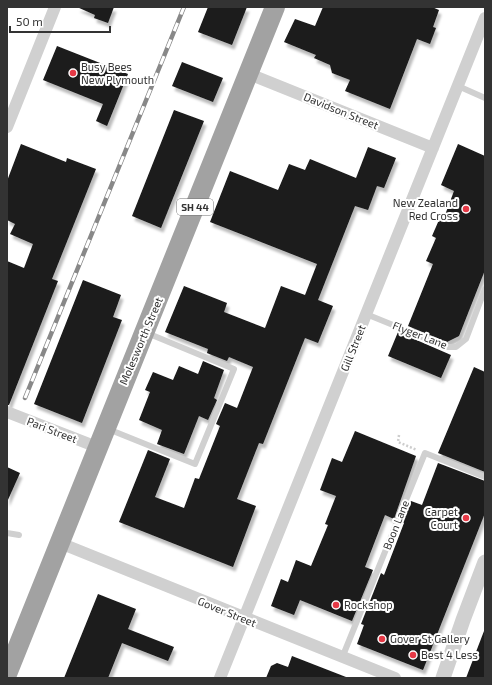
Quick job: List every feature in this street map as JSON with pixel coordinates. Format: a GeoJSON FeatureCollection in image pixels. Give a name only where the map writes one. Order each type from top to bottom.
{"type":"FeatureCollection","features":[{"type":"Feature","properties":{"kind":"highway","name":"Molesworth Street"},"geometry":{"type":"LineString","coordinates":[[7,674],[275,7]]}},
{"type":"Feature","properties":{"kind":"street"},"geometry":{"type":"LineString","coordinates":[[7,127],[55,7]]}},
{"type":"Feature","properties":{"kind":"street","name":"Gill Street"},"geometry":{"type":"LineString","coordinates":[[220,678],[485,18]]}},
{"type":"Feature","properties":{"kind":"street","name":"Davidson Street"},"geometry":{"type":"LineString","coordinates":[[249,74],[433,148]]}},
{"type":"Feature","properties":{"kind":"street","name":"Pari Street"},"geometry":{"type":"LineString","coordinates":[[7,412],[97,447]]}},
{"type":"Feature","properties":{"kind":"street","name":"Gover Street"},"geometry":{"type":"LineString","coordinates":[[60,543],[244,619],[395,678]]}},
{"type":"Feature","properties":{"kind":"street"},"geometry":{"type":"LineString","coordinates":[[443,678],[485,562]]}},
{"type":"Feature","properties":{"kind":"lane"},"geometry":{"type":"LineString","coordinates":[[458,86],[485,98]]}},
{"type":"Feature","properties":{"kind":"lane","name":"Flyger Lane"},"geometry":{"type":"LineString","coordinates":[[366,314],[447,347],[456,348],[466,339],[485,289]]}},
{"type":"Feature","properties":{"kind":"lane"},"geometry":{"type":"LineString","coordinates":[[105,427],[195,464],[234,369],[145,333]]}},
{"type":"Feature","properties":{"kind":"lane"},"geometry":{"type":"LineString","coordinates":[[424,453],[485,477]]}},
{"type":"Feature","properties":{"kind":"lane","name":"Boon Lane"},"geometry":{"type":"LineString","coordinates":[[342,658],[424,453]]}},
{"type":"Feature","properties":{"kind":"lane"},"geometry":{"type":"LineString","coordinates":[[7,533],[19,535]]}},
{"type":"Feature","properties":{"kind":"path"},"geometry":{"type":"LineString","coordinates":[[399,436],[398,442],[424,453]]}},
{"type":"Feature","properties":{"kind":"building"},"geometry":{"type":"Polygon","coordinates":[[[77,7],[114,7],[108,23],[94,18],[95,15],[77,7]]]}},
{"type":"Feature","properties":{"kind":"building"},"geometry":{"type":"Polygon","coordinates":[[[208,7],[247,7],[232,45],[198,32],[208,7]]]}},
{"type":"Feature","properties":{"kind":"building"},"geometry":{"type":"Polygon","coordinates":[[[323,7],[432,7],[439,10],[433,27],[436,28],[430,44],[417,39],[390,109],[345,91],[350,80],[332,73],[330,65],[314,58],[316,55],[284,42],[295,19],[315,26],[323,7]]]}},
{"type":"Feature","properties":{"kind":"building"},"geometry":{"type":"Polygon","coordinates":[[[57,46],[128,74],[107,126],[96,121],[103,104],[43,80],[57,46]]]}},
{"type":"Feature","properties":{"kind":"building"},"geometry":{"type":"Polygon","coordinates":[[[182,62],[223,78],[213,102],[172,86],[182,62]]]}},
{"type":"Feature","properties":{"kind":"building"},"geometry":{"type":"Polygon","coordinates":[[[174,110],[204,121],[161,228],[132,216],[174,110]]]}},
{"type":"Feature","properties":{"kind":"building"},"geometry":{"type":"Polygon","coordinates":[[[21,144],[66,162],[67,158],[96,169],[52,279],[58,281],[9,405],[7,405],[7,261],[24,268],[33,244],[10,234],[15,224],[7,220],[7,181],[21,144]]]}},
{"type":"Feature","properties":{"kind":"building"},"geometry":{"type":"Polygon","coordinates":[[[458,144],[485,156],[485,270],[459,336],[447,342],[408,326],[433,264],[426,261],[436,238],[432,236],[442,213],[445,215],[454,191],[441,185],[458,144]]]}},
{"type":"Feature","properties":{"kind":"building"},"geometry":{"type":"Polygon","coordinates":[[[368,147],[396,158],[384,188],[377,186],[368,210],[355,206],[318,300],[333,306],[318,343],[305,338],[263,444],[259,443],[237,499],[256,506],[233,567],[119,522],[148,450],[170,459],[155,497],[184,508],[195,478],[199,479],[220,426],[216,424],[225,403],[237,408],[253,367],[229,357],[227,361],[207,353],[208,349],[165,332],[184,286],[227,303],[224,312],[265,328],[281,286],[305,295],[317,264],[210,222],[230,171],[278,190],[289,164],[305,170],[310,159],[356,178],[368,147]]]}},
{"type":"Feature","properties":{"kind":"building"},"geometry":{"type":"Polygon","coordinates":[[[83,280],[121,295],[113,317],[122,320],[82,423],[34,404],[83,280]]]}},
{"type":"Feature","properties":{"kind":"building"},"geometry":{"type":"Polygon","coordinates":[[[398,332],[451,355],[441,378],[388,356],[398,332]]]}},
{"type":"Feature","properties":{"kind":"building"},"geometry":{"type":"Polygon","coordinates":[[[203,361],[224,370],[214,398],[217,400],[208,420],[199,416],[184,454],[157,444],[162,430],[139,420],[150,392],[145,390],[153,372],[173,380],[179,366],[198,374],[203,361]]]}},
{"type":"Feature","properties":{"kind":"building"},"geometry":{"type":"Polygon","coordinates":[[[474,367],[485,372],[485,472],[438,453],[474,367]]]}},
{"type":"Feature","properties":{"kind":"building"},"geometry":{"type":"Polygon","coordinates":[[[355,431],[416,456],[394,519],[385,515],[365,567],[373,570],[352,621],[300,600],[294,615],[271,606],[281,579],[288,582],[296,560],[311,566],[328,525],[325,524],[336,496],[320,490],[332,458],[342,462],[355,431]]]}},
{"type":"Feature","properties":{"kind":"building"},"geometry":{"type":"Polygon","coordinates":[[[438,463],[485,481],[485,513],[423,670],[357,644],[364,625],[361,624],[381,573],[384,575],[404,523],[402,522],[411,501],[422,505],[438,463]]]}},
{"type":"Feature","properties":{"kind":"building"},"geometry":{"type":"Polygon","coordinates":[[[7,467],[20,473],[7,502],[7,467]]]}},
{"type":"Feature","properties":{"kind":"building"},"geometry":{"type":"Polygon","coordinates":[[[98,594],[136,609],[128,629],[174,647],[168,661],[122,643],[108,678],[64,678],[98,594]]]}},
{"type":"Feature","properties":{"kind":"building"},"geometry":{"type":"Polygon","coordinates":[[[484,631],[485,678],[466,678],[484,631]]]}},
{"type":"Feature","properties":{"kind":"building"},"geometry":{"type":"Polygon","coordinates":[[[292,656],[346,678],[266,678],[271,666],[277,663],[288,667],[292,656]]]}},
{"type":"Feature","properties":{"kind":"railway"},"geometry":{"type":"LineString","coordinates":[[25,398],[184,7]]}},
{"type":"Feature","properties":{"kind":"place","name":"Busy Bees New Plymouth"},"geometry":{"type":"Point","coordinates":[73,73]}},
{"type":"Feature","properties":{"kind":"place","name":"New Zealand Red Cross"},"geometry":{"type":"Point","coordinates":[466,209]}},
{"type":"Feature","properties":{"kind":"place","name":"Carpet Court"},"geometry":{"type":"Point","coordinates":[466,518]}},
{"type":"Feature","properties":{"kind":"place","name":"Rockshop"},"geometry":{"type":"Point","coordinates":[336,605]}},
{"type":"Feature","properties":{"kind":"place","name":"Gover St Gallery"},"geometry":{"type":"Point","coordinates":[382,639]}},
{"type":"Feature","properties":{"kind":"place","name":"Best 4 Less"},"geometry":{"type":"Point","coordinates":[413,655]}}]}
